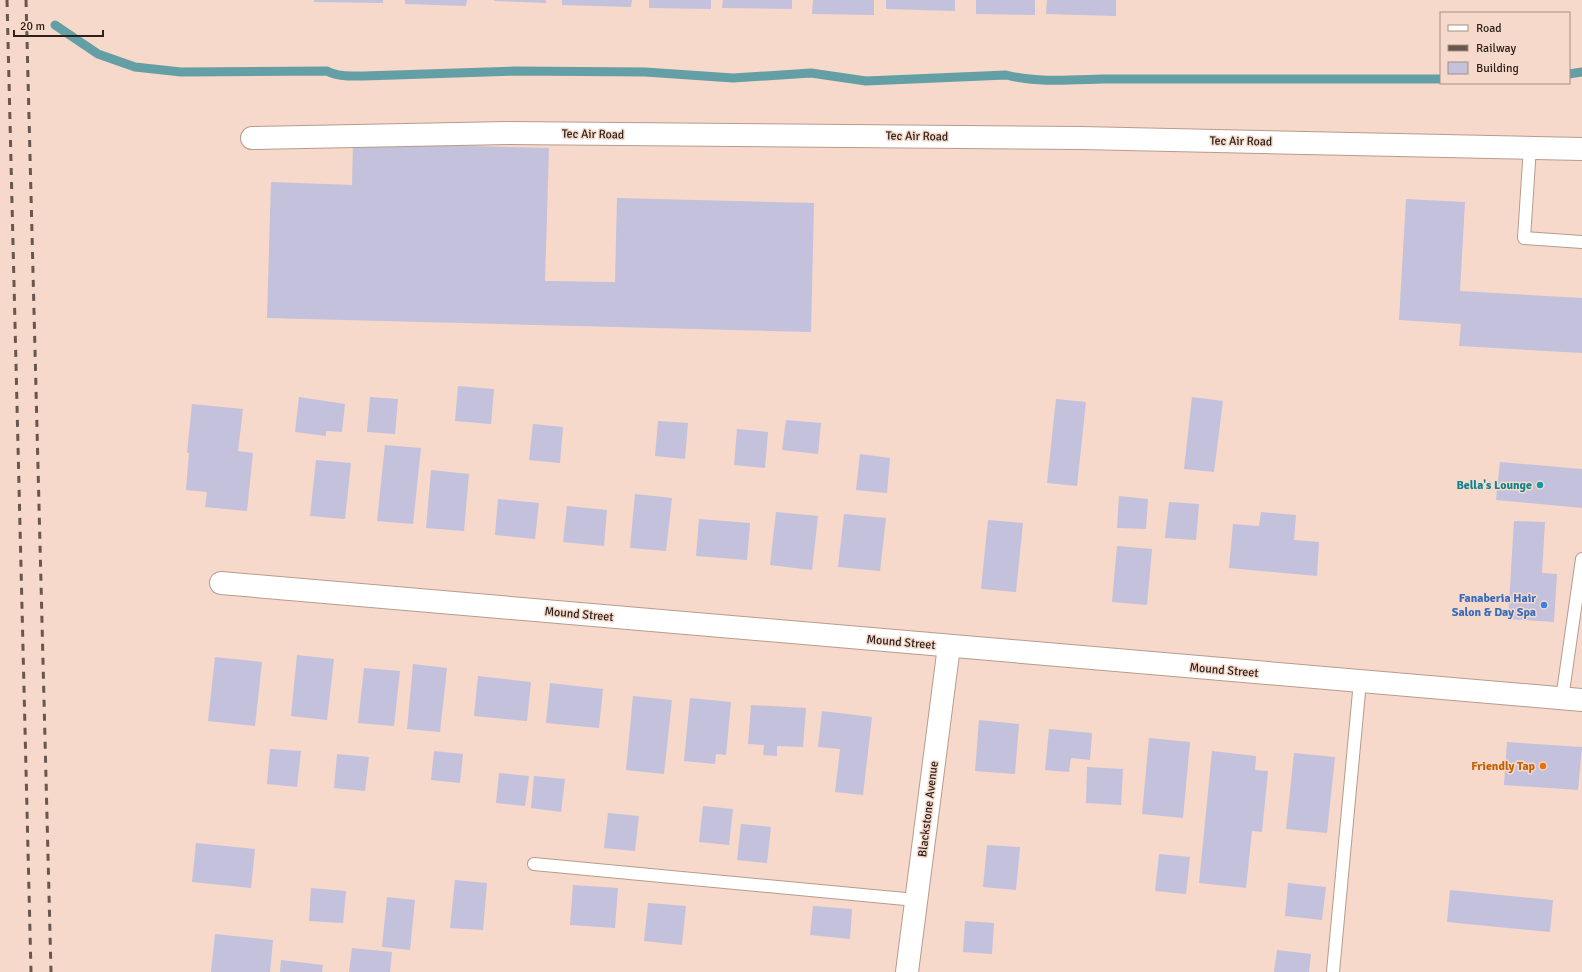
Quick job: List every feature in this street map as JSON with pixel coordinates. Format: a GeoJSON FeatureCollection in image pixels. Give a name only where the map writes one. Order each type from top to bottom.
{"type":"FeatureCollection","features":[{"type":"Feature","properties":{"kind":"street","name":"Tec Air Road"},"geometry":{"type":"LineString","coordinates":[[252,138],[508,133],[1080,138],[1582,149]]}},
{"type":"Feature","properties":{"kind":"street","name":"Mound Street"},"geometry":{"type":"LineString","coordinates":[[221,583],[1572,699]]}},
{"type":"Feature","properties":{"kind":"street","name":"Blackstone Avenue"},"geometry":{"type":"LineString","coordinates":[[907,972],[949,646]]}},
{"type":"Feature","properties":{"kind":"lane"},"geometry":{"type":"LineString","coordinates":[[1530,147],[1524,238],[1582,242]]}},
{"type":"Feature","properties":{"kind":"lane"},"geometry":{"type":"LineString","coordinates":[[1572,699],[1582,559]]}},
{"type":"Feature","properties":{"kind":"lane"},"geometry":{"type":"LineString","coordinates":[[1333,972],[1360,681]]}},
{"type":"Feature","properties":{"kind":"lane"},"geometry":{"type":"LineString","coordinates":[[534,864],[916,900]]}},
{"type":"Feature","properties":{"kind":"building"},"geometry":{"type":"Polygon","coordinates":[[[314,0],[383,0],[383,3],[314,2],[314,0]]]}},
{"type":"Feature","properties":{"kind":"building"},"geometry":{"type":"Polygon","coordinates":[[[405,0],[467,0],[466,6],[405,4],[405,0]]]}},
{"type":"Feature","properties":{"kind":"building"},"geometry":{"type":"Polygon","coordinates":[[[546,0],[546,3],[494,1],[546,0]]]}},
{"type":"Feature","properties":{"kind":"building"},"geometry":{"type":"Polygon","coordinates":[[[562,0],[632,0],[631,7],[562,5],[562,0]]]}},
{"type":"Feature","properties":{"kind":"building"},"geometry":{"type":"Polygon","coordinates":[[[649,0],[711,0],[711,9],[649,8],[649,0]]]}},
{"type":"Feature","properties":{"kind":"building"},"geometry":{"type":"Polygon","coordinates":[[[723,0],[792,0],[792,9],[722,8],[723,0]]]}},
{"type":"Feature","properties":{"kind":"building"},"geometry":{"type":"Polygon","coordinates":[[[813,0],[874,0],[874,15],[812,14],[813,0]]]}},
{"type":"Feature","properties":{"kind":"building"},"geometry":{"type":"Polygon","coordinates":[[[886,0],[955,0],[955,11],[886,9],[886,0]]]}},
{"type":"Feature","properties":{"kind":"building"},"geometry":{"type":"Polygon","coordinates":[[[976,0],[1035,0],[1035,15],[976,14],[976,0]]]}},
{"type":"Feature","properties":{"kind":"building"},"geometry":{"type":"Polygon","coordinates":[[[1047,0],[1116,0],[1116,16],[1046,14],[1047,0]]]}},
{"type":"Feature","properties":{"kind":"building"},"geometry":{"type":"Polygon","coordinates":[[[353,143],[549,148],[545,281],[615,282],[617,198],[814,203],[811,332],[267,318],[271,182],[352,185],[353,143]]]}},
{"type":"Feature","properties":{"kind":"building"},"geometry":{"type":"Polygon","coordinates":[[[1406,199],[1465,202],[1460,291],[1582,298],[1582,353],[1459,346],[1461,324],[1399,320],[1406,199]]]}},
{"type":"Feature","properties":{"kind":"building"},"geometry":{"type":"Polygon","coordinates":[[[458,386],[494,389],[491,424],[455,421],[458,386]]]}},
{"type":"Feature","properties":{"kind":"building"},"geometry":{"type":"Polygon","coordinates":[[[299,397],[345,404],[342,432],[326,431],[326,436],[295,432],[299,397]]]}},
{"type":"Feature","properties":{"kind":"building"},"geometry":{"type":"Polygon","coordinates":[[[370,397],[398,399],[395,434],[367,432],[370,397]]]}},
{"type":"Feature","properties":{"kind":"building"},"geometry":{"type":"Polygon","coordinates":[[[1192,397],[1223,401],[1214,472],[1184,469],[1192,397]]]}},
{"type":"Feature","properties":{"kind":"building"},"geometry":{"type":"Polygon","coordinates":[[[1056,399],[1086,402],[1077,486],[1047,483],[1056,399]]]}},
{"type":"Feature","properties":{"kind":"building"},"geometry":{"type":"Polygon","coordinates":[[[192,404],[243,409],[238,451],[253,453],[247,511],[205,507],[207,492],[186,490],[189,453],[187,453],[192,404]]]}},
{"type":"Feature","properties":{"kind":"building"},"geometry":{"type":"Polygon","coordinates":[[[786,420],[821,423],[818,454],[782,450],[786,420]]]}},
{"type":"Feature","properties":{"kind":"building"},"geometry":{"type":"Polygon","coordinates":[[[658,421],[688,423],[685,459],[655,456],[658,421]]]}},
{"type":"Feature","properties":{"kind":"building"},"geometry":{"type":"Polygon","coordinates":[[[533,424],[563,427],[560,463],[529,460],[533,424]]]}},
{"type":"Feature","properties":{"kind":"building"},"geometry":{"type":"Polygon","coordinates":[[[737,429],[768,432],[765,468],[734,465],[737,429]]]}},
{"type":"Feature","properties":{"kind":"building"},"geometry":{"type":"Polygon","coordinates":[[[385,445],[421,448],[413,524],[377,521],[385,445]]]}},
{"type":"Feature","properties":{"kind":"building"},"geometry":{"type":"Polygon","coordinates":[[[860,454],[890,458],[887,493],[856,490],[860,454]]]}},
{"type":"Feature","properties":{"kind":"building"},"geometry":{"type":"Polygon","coordinates":[[[316,460],[351,463],[345,519],[310,516],[316,460]]]}},
{"type":"Feature","properties":{"kind":"building","name":"Bella's Lounge"},"geometry":{"type":"Polygon","coordinates":[[[1500,462],[1582,469],[1582,508],[1496,500],[1500,462]]]}},
{"type":"Feature","properties":{"kind":"building"},"geometry":{"type":"Polygon","coordinates":[[[431,470],[469,474],[464,531],[426,528],[431,470]]]}},
{"type":"Feature","properties":{"kind":"building"},"geometry":{"type":"Polygon","coordinates":[[[635,494],[672,498],[666,551],[630,548],[635,494]]]}},
{"type":"Feature","properties":{"kind":"building"},"geometry":{"type":"Polygon","coordinates":[[[1119,496],[1148,499],[1146,529],[1117,528],[1119,496]]]}},
{"type":"Feature","properties":{"kind":"building"},"geometry":{"type":"Polygon","coordinates":[[[498,499],[539,503],[535,539],[495,535],[498,499]]]}},
{"type":"Feature","properties":{"kind":"building"},"geometry":{"type":"Polygon","coordinates":[[[1169,502],[1199,504],[1196,540],[1165,538],[1169,502]]]}},
{"type":"Feature","properties":{"kind":"building"},"geometry":{"type":"Polygon","coordinates":[[[567,506],[607,510],[604,546],[563,542],[567,506]]]}},
{"type":"Feature","properties":{"kind":"building"},"geometry":{"type":"Polygon","coordinates":[[[776,512],[818,516],[812,570],[770,565],[776,512]]]}},
{"type":"Feature","properties":{"kind":"building"},"geometry":{"type":"Polygon","coordinates":[[[1261,512],[1296,515],[1294,540],[1319,542],[1317,576],[1229,568],[1233,524],[1259,526],[1261,512]]]}},
{"type":"Feature","properties":{"kind":"building"},"geometry":{"type":"Polygon","coordinates":[[[844,514],[886,518],[880,571],[838,567],[844,514]]]}},
{"type":"Feature","properties":{"kind":"building"},"geometry":{"type":"Polygon","coordinates":[[[699,519],[750,523],[747,560],[696,556],[699,519]]]}},
{"type":"Feature","properties":{"kind":"building"},"geometry":{"type":"Polygon","coordinates":[[[988,520],[1023,523],[1016,592],[981,589],[988,520]]]}},
{"type":"Feature","properties":{"kind":"building"},"geometry":{"type":"Polygon","coordinates":[[[1514,521],[1545,522],[1542,573],[1557,574],[1554,622],[1508,619],[1514,521]]]}},
{"type":"Feature","properties":{"kind":"building"},"geometry":{"type":"Polygon","coordinates":[[[1117,546],[1152,549],[1147,605],[1112,602],[1117,546]]]}},
{"type":"Feature","properties":{"kind":"building"},"geometry":{"type":"Polygon","coordinates":[[[297,655],[334,659],[327,720],[291,716],[297,655]]]}},
{"type":"Feature","properties":{"kind":"building"},"geometry":{"type":"Polygon","coordinates":[[[215,657],[262,662],[255,726],[208,721],[215,657]]]}},
{"type":"Feature","properties":{"kind":"building"},"geometry":{"type":"Polygon","coordinates":[[[413,664],[447,668],[440,732],[407,729],[413,664]]]}},
{"type":"Feature","properties":{"kind":"building"},"geometry":{"type":"Polygon","coordinates":[[[364,668],[400,671],[394,726],[358,723],[364,668]]]}},
{"type":"Feature","properties":{"kind":"building"},"geometry":{"type":"Polygon","coordinates":[[[478,676],[531,682],[527,721],[474,716],[478,676]]]}},
{"type":"Feature","properties":{"kind":"building"},"geometry":{"type":"Polygon","coordinates":[[[550,683],[603,689],[599,728],[546,723],[550,683]]]}},
{"type":"Feature","properties":{"kind":"building"},"geometry":{"type":"Polygon","coordinates":[[[633,696],[672,700],[664,774],[626,770],[633,696]]]}},
{"type":"Feature","properties":{"kind":"building"},"geometry":{"type":"Polygon","coordinates":[[[690,698],[731,702],[726,755],[716,754],[715,764],[684,761],[690,698]]]}},
{"type":"Feature","properties":{"kind":"building"},"geometry":{"type":"Polygon","coordinates":[[[751,705],[806,708],[803,747],[777,746],[777,756],[763,755],[764,745],[748,744],[751,705]]]}},
{"type":"Feature","properties":{"kind":"building"},"geometry":{"type":"Polygon","coordinates":[[[822,711],[872,717],[863,795],[835,792],[840,749],[818,747],[822,711]]]}},
{"type":"Feature","properties":{"kind":"building"},"geometry":{"type":"Polygon","coordinates":[[[979,720],[1019,724],[1015,774],[975,771],[979,720]]]}},
{"type":"Feature","properties":{"kind":"building"},"geometry":{"type":"Polygon","coordinates":[[[1049,729],[1092,733],[1090,760],[1071,758],[1069,772],[1045,770],[1049,729]]]}},
{"type":"Feature","properties":{"kind":"building"},"geometry":{"type":"Polygon","coordinates":[[[1149,738],[1190,742],[1183,818],[1142,814],[1149,738]]]}},
{"type":"Feature","properties":{"kind":"building","name":"Friendly Tap"},"geometry":{"type":"Polygon","coordinates":[[[1507,742],[1582,747],[1578,790],[1504,785],[1507,742]]]}},
{"type":"Feature","properties":{"kind":"building"},"geometry":{"type":"Polygon","coordinates":[[[270,749],[301,751],[297,787],[267,784],[270,749]]]}},
{"type":"Feature","properties":{"kind":"building"},"geometry":{"type":"Polygon","coordinates":[[[434,751],[463,754],[460,783],[431,780],[434,751]]]}},
{"type":"Feature","properties":{"kind":"building"},"geometry":{"type":"Polygon","coordinates":[[[1212,751],[1256,756],[1255,770],[1268,771],[1262,832],[1252,831],[1246,888],[1199,883],[1212,751]]]}},
{"type":"Feature","properties":{"kind":"building"},"geometry":{"type":"Polygon","coordinates":[[[1294,753],[1335,757],[1327,833],[1286,829],[1294,753]]]}},
{"type":"Feature","properties":{"kind":"building"},"geometry":{"type":"Polygon","coordinates":[[[337,754],[369,757],[365,791],[334,788],[337,754]]]}},
{"type":"Feature","properties":{"kind":"building"},"geometry":{"type":"Polygon","coordinates":[[[1087,767],[1123,769],[1121,805],[1086,803],[1087,767]]]}},
{"type":"Feature","properties":{"kind":"building"},"geometry":{"type":"Polygon","coordinates":[[[499,773],[529,776],[525,806],[496,803],[499,773]]]}},
{"type":"Feature","properties":{"kind":"building"},"geometry":{"type":"Polygon","coordinates":[[[534,776],[565,779],[561,812],[531,808],[534,776]]]}},
{"type":"Feature","properties":{"kind":"building"},"geometry":{"type":"Polygon","coordinates":[[[703,806],[733,809],[729,845],[699,842],[703,806]]]}},
{"type":"Feature","properties":{"kind":"building"},"geometry":{"type":"Polygon","coordinates":[[[608,813],[639,816],[635,851],[604,848],[608,813]]]}},
{"type":"Feature","properties":{"kind":"building"},"geometry":{"type":"Polygon","coordinates":[[[741,824],[771,827],[767,863],[737,860],[741,824]]]}},
{"type":"Feature","properties":{"kind":"building"},"geometry":{"type":"Polygon","coordinates":[[[196,843],[255,849],[251,888],[192,882],[196,843]]]}},
{"type":"Feature","properties":{"kind":"building"},"geometry":{"type":"Polygon","coordinates":[[[987,845],[1020,847],[1016,890],[983,887],[987,845]]]}},
{"type":"Feature","properties":{"kind":"building"},"geometry":{"type":"Polygon","coordinates":[[[1159,854],[1190,857],[1186,894],[1155,891],[1159,854]]]}},
{"type":"Feature","properties":{"kind":"building"},"geometry":{"type":"Polygon","coordinates":[[[455,880],[487,883],[483,930],[450,928],[455,880]]]}},
{"type":"Feature","properties":{"kind":"building"},"geometry":{"type":"Polygon","coordinates":[[[1288,883],[1326,887],[1322,920],[1285,916],[1288,883]]]}},
{"type":"Feature","properties":{"kind":"building"},"geometry":{"type":"Polygon","coordinates":[[[573,885],[618,888],[615,928],[570,925],[573,885]]]}},
{"type":"Feature","properties":{"kind":"building"},"geometry":{"type":"Polygon","coordinates":[[[311,888],[346,891],[343,923],[309,921],[311,888]]]}},
{"type":"Feature","properties":{"kind":"building"},"geometry":{"type":"Polygon","coordinates":[[[1450,890],[1553,900],[1550,932],[1447,922],[1450,890]]]}},
{"type":"Feature","properties":{"kind":"building"},"geometry":{"type":"Polygon","coordinates":[[[387,897],[415,900],[410,950],[382,947],[387,897]]]}},
{"type":"Feature","properties":{"kind":"building"},"geometry":{"type":"Polygon","coordinates":[[[648,903],[686,906],[682,945],[644,941],[648,903]]]}},
{"type":"Feature","properties":{"kind":"building"},"geometry":{"type":"Polygon","coordinates":[[[813,906],[852,909],[850,939],[810,935],[813,906]]]}},
{"type":"Feature","properties":{"kind":"building"},"geometry":{"type":"Polygon","coordinates":[[[965,921],[994,923],[992,954],[963,952],[965,921]]]}},
{"type":"Feature","properties":{"kind":"building"},"geometry":{"type":"Polygon","coordinates":[[[215,934],[273,940],[270,972],[211,972],[215,934]]]}},
{"type":"Feature","properties":{"kind":"building"},"geometry":{"type":"Polygon","coordinates":[[[352,948],[392,952],[390,972],[349,972],[352,948]]]}},
{"type":"Feature","properties":{"kind":"building"},"geometry":{"type":"Polygon","coordinates":[[[1277,950],[1311,954],[1309,972],[1274,972],[1277,950]]]}},
{"type":"Feature","properties":{"kind":"building"},"geometry":{"type":"Polygon","coordinates":[[[281,960],[323,965],[322,972],[280,972],[281,960]]]}},
{"type":"Feature","properties":{"kind":"waterway"},"geometry":{"type":"LineString","coordinates":[[55,25],[98,54],[135,67],[181,72],[327,71],[340,75],[355,76],[515,71],[645,72],[733,78],[811,73],[866,81],[1006,75],[1018,78],[1054,80],[1440,79]]}},
{"type":"Feature","properties":{"kind":"waterway"},"geometry":{"type":"LineString","coordinates":[[1570,74],[1582,72]]}},
{"type":"Feature","properties":{"kind":"railway"},"geometry":{"type":"LineString","coordinates":[[7,0],[31,972]]}},
{"type":"Feature","properties":{"kind":"railway"},"geometry":{"type":"LineString","coordinates":[[26,0],[51,972]]}},
{"type":"Feature","properties":{"kind":"place","name":"Bella's Lounge"},"geometry":{"type":"Point","coordinates":[1540,485]}},
{"type":"Feature","properties":{"kind":"place","name":"Fanaberia Hair Salon & Day Spa"},"geometry":{"type":"Point","coordinates":[1544,605]}},
{"type":"Feature","properties":{"kind":"place","name":"Friendly Tap"},"geometry":{"type":"Point","coordinates":[1543,766]}}]}
